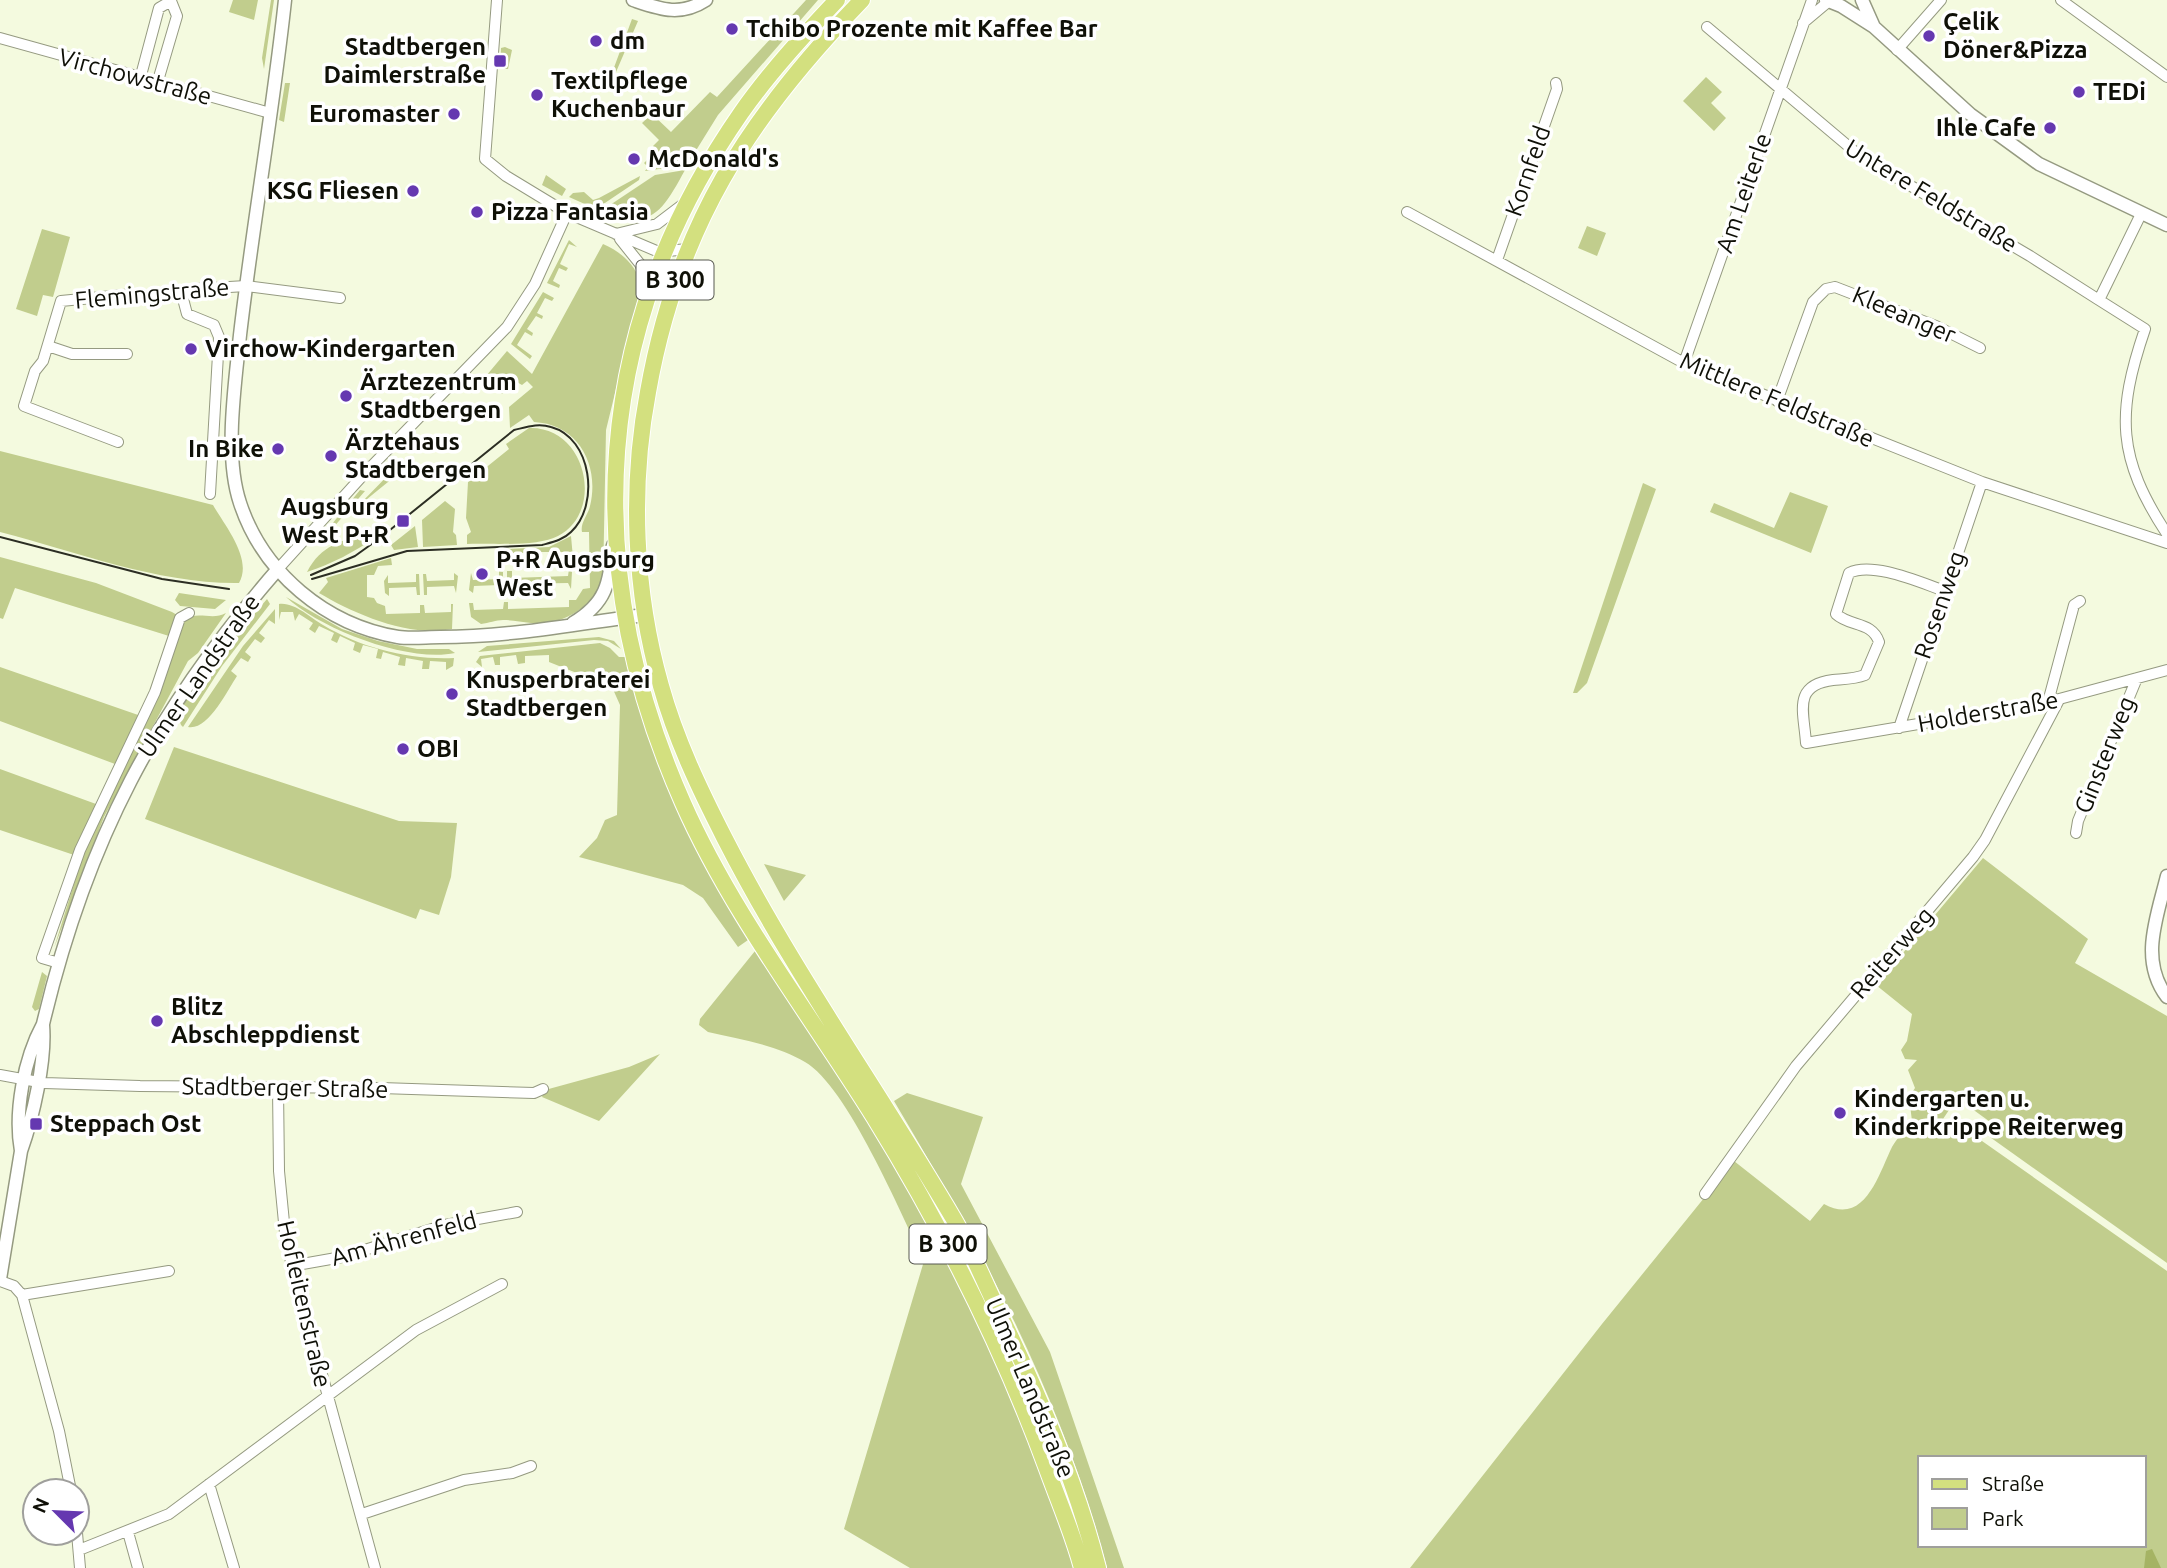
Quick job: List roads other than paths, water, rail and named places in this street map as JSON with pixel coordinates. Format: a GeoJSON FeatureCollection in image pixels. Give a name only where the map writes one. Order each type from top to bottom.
{"type":"FeatureCollection","features":[{"type":"Feature","properties":{"kind":"main road","name":"B 300"},"geometry":{"type":"LineString","coordinates":[[837,0],[743,111],[690,198],[651,290],[639,329],[622,409],[615,461],[614,538],[624,618],[651,722],[683,805],[760,939],[875,1119],[946,1240],[1018,1389],[1082,1568]]}},
{"type":"Feature","properties":{"kind":"main road","name":"B 300"},"geometry":{"type":"LineString","coordinates":[[645,615],[638,474],[642,427],[661,330],[687,249],[716,187],[766,109],[862,0]]}},
{"type":"Feature","properties":{"kind":"main road","name":"Ulmer Landstraße"},"geometry":{"type":"LineString","coordinates":[[645,615],[661,687],[699,787],[772,924],[958,1227],[1030,1376],[1090,1534],[1098,1568]]}},
{"type":"Feature","properties":{"kind":"street","name":"Ulmer Landstraße"},"geometry":{"type":"LineString","coordinates":[[285,0],[246,286],[233,409],[239,501],[249,525],[290,583],[332,615],[373,631],[400,637],[495,636],[645,615]]}},
{"type":"Feature","properties":{"kind":"street"},"geometry":{"type":"LineString","coordinates":[[498,0],[485,159],[506,176],[567,212],[615,234],[666,252],[687,249]]}},
{"type":"Feature","properties":{"kind":"street"},"geometry":{"type":"LineString","coordinates":[[633,0],[673,12],[691,9],[706,0]]}},
{"type":"Feature","properties":{"kind":"street","name":"Am Leiterle"},"geometry":{"type":"LineString","coordinates":[[1684,363],[1812,0]]}},
{"type":"Feature","properties":{"kind":"street"},"geometry":{"type":"LineString","coordinates":[[1841,6],[1855,0]]}},
{"type":"Feature","properties":{"kind":"street"},"geometry":{"type":"LineString","coordinates":[[1861,0],[1874,27]]}},
{"type":"Feature","properties":{"kind":"street"},"geometry":{"type":"LineString","coordinates":[[1897,50],[1941,0]]}},
{"type":"Feature","properties":{"kind":"street"},"geometry":{"type":"LineString","coordinates":[[2061,0],[2167,77]]}},
{"type":"Feature","properties":{"kind":"street"},"geometry":{"type":"LineString","coordinates":[[140,79],[159,8],[171,1],[177,16],[157,84]]}},
{"type":"Feature","properties":{"kind":"street"},"geometry":{"type":"LineString","coordinates":[[1802,23],[1827,1],[1841,6],[1874,27],[1985,125],[2039,164],[2167,225]]}},
{"type":"Feature","properties":{"kind":"street","name":"Untere Feldstraße"},"geometry":{"type":"LineString","coordinates":[[1707,27],[1860,156],[2030,256],[2145,329],[2130,373],[2127,400],[2129,461],[2167,534]]}},
{"type":"Feature","properties":{"kind":"street","name":"Virchowstraße"},"geometry":{"type":"LineString","coordinates":[[0,38],[157,84],[270,113]]}},
{"type":"Feature","properties":{"kind":"street","name":"Kornfeld"},"geometry":{"type":"LineString","coordinates":[[1497,260],[1557,89],[1556,83]]}},
{"type":"Feature","properties":{"kind":"street"},"geometry":{"type":"LineString","coordinates":[[615,234],[657,225],[690,198]]}},
{"type":"Feature","properties":{"kind":"street"},"geometry":{"type":"LineString","coordinates":[[278,569],[365,472],[507,327],[526,302],[567,212]]}},
{"type":"Feature","properties":{"kind":"street","name":"Mittlere Feldstraße"},"geometry":{"type":"LineString","coordinates":[[1407,212],[1684,363],[1982,482],[2167,543]]}},
{"type":"Feature","properties":{"kind":"street"},"geometry":{"type":"LineString","coordinates":[[2099,300],[2141,214]]}},
{"type":"Feature","properties":{"kind":"street"},"geometry":{"type":"LineString","coordinates":[[615,234],[640,264],[651,290]]}},
{"type":"Feature","properties":{"kind":"street"},"geometry":{"type":"LineString","coordinates":[[246,286],[340,298]]}},
{"type":"Feature","properties":{"kind":"street","name":"Flemingstraße"},"geometry":{"type":"LineString","coordinates":[[118,442],[24,406],[35,371],[43,361],[61,301],[134,294],[149,298],[182,295],[196,289],[246,286]]}},
{"type":"Feature","properties":{"kind":"street","name":"Kleeanger"},"geometry":{"type":"LineString","coordinates":[[1777,401],[1813,302],[1825,289],[1835,287],[1897,310],[1980,348]]}},
{"type":"Feature","properties":{"kind":"street"},"geometry":{"type":"LineString","coordinates":[[182,295],[187,314],[214,326],[219,337],[210,494]]}},
{"type":"Feature","properties":{"kind":"street"},"geometry":{"type":"LineString","coordinates":[[48,346],[72,354],[128,354]]}},
{"type":"Feature","properties":{"kind":"street","name":"Rosenweg"},"geometry":{"type":"LineString","coordinates":[[1899,728],[1982,482]]}},
{"type":"Feature","properties":{"kind":"street"},"geometry":{"type":"LineString","coordinates":[[570,625],[586,616],[603,597],[609,585],[614,538]]}},
{"type":"Feature","properties":{"kind":"street","name":"Ulmer Landstraße"},"geometry":{"type":"LineString","coordinates":[[0,1280],[31,1080],[44,1042],[43,1024],[59,962],[85,880],[132,774],[164,719],[213,648],[278,569]]}},
{"type":"Feature","properties":{"kind":"street","name":"Holderstraße"},"geometry":{"type":"LineString","coordinates":[[1945,591],[1899,575],[1856,570],[1849,573],[1836,614],[1876,632],[1879,642],[1865,675],[1817,682],[1809,686],[1803,701],[1806,743],[2059,700],[2167,670]]}},
{"type":"Feature","properties":{"kind":"street"},"geometry":{"type":"LineString","coordinates":[[2048,702],[2074,605],[2080,601]]}},
{"type":"Feature","properties":{"kind":"street"},"geometry":{"type":"LineString","coordinates":[[59,962],[42,958],[62,895],[98,808],[155,692],[180,618],[190,614]]}},
{"type":"Feature","properties":{"kind":"street","name":"Ginsterweg"},"geometry":{"type":"LineString","coordinates":[[2076,833],[2078,821],[2137,678]]}},
{"type":"Feature","properties":{"kind":"street","name":"Reiterweg"},"geometry":{"type":"LineString","coordinates":[[1705,1194],[1796,1066],[1979,849],[2059,700]]}},
{"type":"Feature","properties":{"kind":"street"},"geometry":{"type":"LineString","coordinates":[[2167,876],[2151,952],[2153,971],[2167,997]]}},
{"type":"Feature","properties":{"kind":"street","name":"Stadtberger Straße"},"geometry":{"type":"LineString","coordinates":[[0,1075],[31,1080],[278,1088],[382,1088],[461,1093],[534,1093],[543,1089]]}},
{"type":"Feature","properties":{"kind":"street","name":"Hofleitenstraße"},"geometry":{"type":"LineString","coordinates":[[278,1088],[280,1187],[290,1266],[325,1396],[362,1514],[375,1568]]}},
{"type":"Feature","properties":{"kind":"street","name":"Am Ährenfeld"},"geometry":{"type":"LineString","coordinates":[[290,1266],[342,1257],[445,1225],[517,1212]]}},
{"type":"Feature","properties":{"kind":"street"},"geometry":{"type":"LineString","coordinates":[[22,1295],[169,1272]]}},
{"type":"Feature","properties":{"kind":"street"},"geometry":{"type":"LineString","coordinates":[[0,1280],[14,1286],[22,1295],[59,1431],[68,1477]]}},
{"type":"Feature","properties":{"kind":"street"},"geometry":{"type":"LineString","coordinates":[[79,1550],[169,1514],[416,1330],[502,1284]]}},
{"type":"Feature","properties":{"kind":"street"},"geometry":{"type":"LineString","coordinates":[[362,1514],[464,1480],[512,1473],[531,1466]]}},
{"type":"Feature","properties":{"kind":"street"},"geometry":{"type":"LineString","coordinates":[[209,1485],[234,1568]]}},
{"type":"Feature","properties":{"kind":"street"},"geometry":{"type":"LineString","coordinates":[[128,1532],[138,1568]]}},
{"type":"Feature","properties":{"kind":"street"},"geometry":{"type":"LineString","coordinates":[[78,1547],[80,1568]]}},
{"type":"Feature","properties":{"kind":"tram line"},"geometry":{"type":"LineString","coordinates":[[311,575],[355,556],[514,430],[537,425],[551,427],[576,444],[583,458],[587,474],[586,506],[571,532],[561,539],[542,545],[407,551],[312,579]]}},
{"type":"Feature","properties":{"kind":"tram line"},"geometry":{"type":"LineString","coordinates":[[0,537],[162,579],[229,589]]}},
{"type":"Feature","properties":{"kind":"place","name":"Tchibo Prozente mit Kaffee Bar"},"geometry":{"type":"Point","coordinates":[732,29]}},
{"type":"Feature","properties":{"kind":"place","name":"Çelik Döner&Pizza"},"geometry":{"type":"Point","coordinates":[1929,36]}},
{"type":"Feature","properties":{"kind":"place","name":"dm"},"geometry":{"type":"Point","coordinates":[596,41]}},
{"type":"Feature","properties":{"kind":"place","name":"Stadtbergen Daimlerstraße"},"geometry":{"type":"Point","coordinates":[500,61]}},
{"type":"Feature","properties":{"kind":"place","name":"TEDi"},"geometry":{"type":"Point","coordinates":[2079,92]}},
{"type":"Feature","properties":{"kind":"place","name":"Textilpflege Kuchenbaur"},"geometry":{"type":"Point","coordinates":[537,95]}},
{"type":"Feature","properties":{"kind":"place","name":"Euromaster"},"geometry":{"type":"Point","coordinates":[454,114]}},
{"type":"Feature","properties":{"kind":"place","name":"Ihle Cafe"},"geometry":{"type":"Point","coordinates":[2050,128]}},
{"type":"Feature","properties":{"kind":"place","name":"McDonald's"},"geometry":{"type":"Point","coordinates":[634,159]}},
{"type":"Feature","properties":{"kind":"place","name":"KSG Fliesen"},"geometry":{"type":"Point","coordinates":[413,191]}},
{"type":"Feature","properties":{"kind":"place","name":"Pizza Fantasia"},"geometry":{"type":"Point","coordinates":[477,212]}},
{"type":"Feature","properties":{"kind":"place","name":"Virchow-Kindergarten"},"geometry":{"type":"Point","coordinates":[191,349]}},
{"type":"Feature","properties":{"kind":"place","name":"Ärztezentrum Stadtbergen"},"geometry":{"type":"Point","coordinates":[346,396]}},
{"type":"Feature","properties":{"kind":"place","name":"In Bike"},"geometry":{"type":"Point","coordinates":[278,449]}},
{"type":"Feature","properties":{"kind":"place","name":"Ärztehaus Stadtbergen"},"geometry":{"type":"Point","coordinates":[331,456]}},
{"type":"Feature","properties":{"kind":"place","name":"Augsburg West P+R"},"geometry":{"type":"Point","coordinates":[403,521]}},
{"type":"Feature","properties":{"kind":"place","name":"P+R Augsburg West"},"geometry":{"type":"Point","coordinates":[482,574]}},
{"type":"Feature","properties":{"kind":"place","name":"Knusperbraterei Stadtbergen"},"geometry":{"type":"Point","coordinates":[452,694]}},
{"type":"Feature","properties":{"kind":"place","name":"OBI"},"geometry":{"type":"Point","coordinates":[403,749]}},
{"type":"Feature","properties":{"kind":"place","name":"Blitz Abschleppdienst"},"geometry":{"type":"Point","coordinates":[157,1021]}},
{"type":"Feature","properties":{"kind":"place","name":"Kindergarten u. Kinderkrippe Reiterweg"},"geometry":{"type":"Point","coordinates":[1840,1113]}},
{"type":"Feature","properties":{"kind":"place","name":"Steppach Ost"},"geometry":{"type":"Point","coordinates":[36,1124]}}]}
